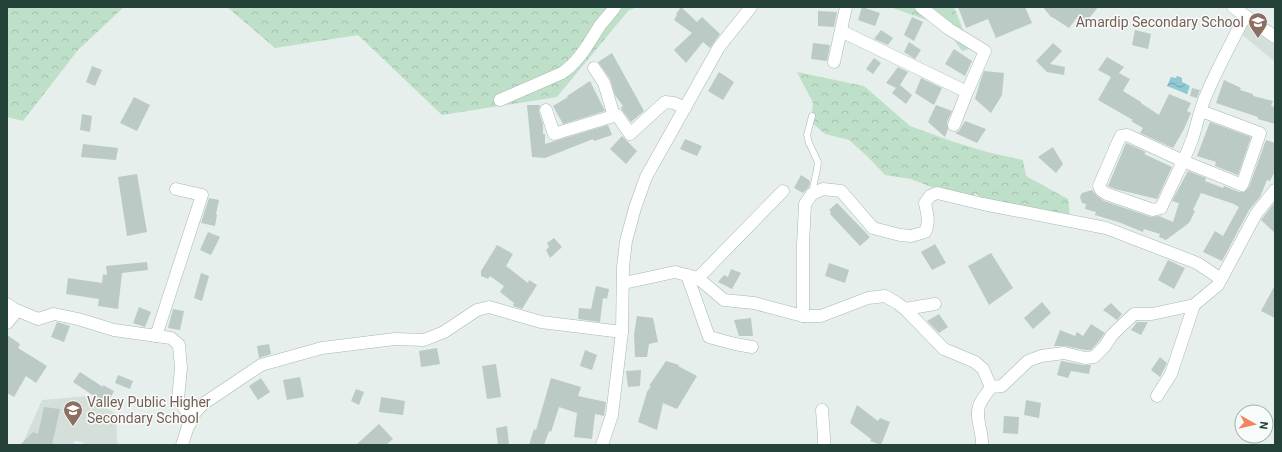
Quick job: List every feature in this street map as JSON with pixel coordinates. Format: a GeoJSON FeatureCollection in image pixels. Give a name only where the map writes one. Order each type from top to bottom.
{"type":"FeatureCollection","features":[{"type":"Feature","properties":{"kind":"street"},"geometry":{"type":"LineString","coordinates":[[500,100],[562,73],[571,67],[589,46],[602,24],[615,7]]}},
{"type":"Feature","properties":{"kind":"street"},"geometry":{"type":"LineString","coordinates":[[602,445],[612,415],[622,332],[624,282],[623,267],[626,241],[635,208],[646,177],[719,47],[751,7]]}},
{"type":"Feature","properties":{"kind":"street"},"geometry":{"type":"LineString","coordinates":[[834,62],[846,7]]}},
{"type":"Feature","properties":{"kind":"street"},"geometry":{"type":"LineString","coordinates":[[921,7],[950,29],[985,51],[954,125]]}},
{"type":"Feature","properties":{"kind":"street"},"geometry":{"type":"LineString","coordinates":[[1233,7],[1275,37]]}},
{"type":"Feature","properties":{"kind":"street"},"geometry":{"type":"LineString","coordinates":[[1201,111],[1260,133],[1242,185],[1183,161],[1127,135],[1121,136],[1099,186],[1101,190],[1107,194],[1153,210],[1161,208],[1183,161],[1192,140],[1206,94],[1245,16]]}},
{"type":"Feature","properties":{"kind":"street"},"geometry":{"type":"LineString","coordinates":[[841,31],[967,92]]}},
{"type":"Feature","properties":{"kind":"street"},"geometry":{"type":"LineString","coordinates":[[594,68],[604,83],[614,116]]}},
{"type":"Feature","properties":{"kind":"street"},"geometry":{"type":"LineString","coordinates":[[546,110],[554,134],[617,115],[630,134],[665,102],[674,103],[685,108]]}},
{"type":"Feature","properties":{"kind":"street"},"geometry":{"type":"LineString","coordinates":[[156,336],[202,195],[176,189]]}},
{"type":"Feature","properties":{"kind":"street"},"geometry":{"type":"LineString","coordinates":[[804,316],[803,245],[805,204],[812,194],[823,189],[841,190],[873,228],[900,235],[911,236],[924,232],[928,226],[928,216],[925,202],[930,196],[937,193],[983,204],[1106,228],[1197,263],[1221,280]]}},
{"type":"Feature","properties":{"kind":"street"},"geometry":{"type":"LineString","coordinates":[[991,387],[1002,386],[1028,362],[1041,356],[1064,353],[1085,358],[1094,357],[1106,346],[1112,335],[1134,314],[1152,314],[1194,304],[1218,285],[1256,214],[1275,190]]}},
{"type":"Feature","properties":{"kind":"street"},"geometry":{"type":"LineString","coordinates":[[692,276],[783,191]]}},
{"type":"Feature","properties":{"kind":"street"},"geometry":{"type":"LineString","coordinates":[[624,282],[675,272],[692,276],[724,300],[754,303],[804,316],[821,316],[868,298],[885,296],[898,303],[905,309],[944,349],[975,362],[983,369],[991,387]]}},
{"type":"Feature","properties":{"kind":"street"},"geometry":{"type":"LineString","coordinates":[[692,276],[709,337],[752,347]]}},
{"type":"Feature","properties":{"kind":"street"},"geometry":{"type":"LineString","coordinates":[[905,309],[935,304]]}},
{"type":"Feature","properties":{"kind":"street"},"geometry":{"type":"LineString","coordinates":[[1157,396],[1171,374],[1194,304]]}},
{"type":"Feature","properties":{"kind":"street"},"geometry":{"type":"LineString","coordinates":[[7,324],[12,307],[38,319],[54,314],[78,319],[114,330],[171,338],[179,345],[180,368],[178,399],[191,417],[189,445]]}},
{"type":"Feature","properties":{"kind":"street"},"geometry":{"type":"LineString","coordinates":[[182,445],[191,417],[202,404],[261,365],[322,348],[395,339],[424,340],[444,332],[477,310],[489,307],[541,322],[622,332]]}},
{"type":"Feature","properties":{"kind":"street"},"geometry":{"type":"LineString","coordinates":[[982,445],[983,437],[979,421],[979,407],[991,387]]}},
{"type":"Feature","properties":{"kind":"street"},"geometry":{"type":"LineString","coordinates":[[822,410],[824,445]]}},
{"type":"Feature","properties":{"kind":"lane"},"geometry":{"type":"LineString","coordinates":[[812,116],[807,135],[818,162],[818,169],[812,194]]}},
{"type":"Feature","properties":{"kind":"shaded area","name":"Amardip Secondary School"},"geometry":{"type":"Polygon","coordinates":[[[1250,23],[1275,44],[1275,62],[1240,33],[1250,23]]]}},
{"type":"Feature","properties":{"kind":"shaded area","name":"Valley Public Higher Secondary School"},"geometry":{"type":"Polygon","coordinates":[[[88,396],[116,414],[117,441],[119,445],[84,445],[83,442],[75,441],[72,445],[22,445],[42,400],[88,396]]]}},
{"type":"Feature","properties":{"kind":"green space"},"geometry":{"type":"Polygon","coordinates":[[[7,7],[124,7],[78,50],[23,121],[7,117],[7,7]]]}},
{"type":"Feature","properties":{"kind":"green space"},"geometry":{"type":"Polygon","coordinates":[[[227,7],[637,7],[628,11],[557,97],[442,115],[358,35],[275,48],[227,7]]]}},
{"type":"Feature","properties":{"kind":"green space"},"geometry":{"type":"Polygon","coordinates":[[[890,7],[954,7],[964,32],[973,48],[962,51],[944,26],[890,7]]]}},
{"type":"Feature","properties":{"kind":"green space"},"geometry":{"type":"Polygon","coordinates":[[[797,72],[864,86],[910,126],[987,152],[1023,160],[1026,176],[1068,199],[1070,215],[990,203],[975,193],[972,198],[939,190],[911,179],[885,175],[849,140],[825,134],[811,122],[813,103],[797,72]]]}},
{"type":"Feature","properties":{"kind":"water"},"geometry":{"type":"Polygon","coordinates":[[[1177,76],[1182,78],[1182,82],[1190,86],[1187,94],[1167,86],[1171,77],[1176,78],[1177,76]]]}},
{"type":"Feature","properties":{"kind":"building"},"geometry":{"type":"Polygon","coordinates":[[[681,7],[697,22],[702,17],[720,34],[710,48],[703,42],[686,63],[674,50],[692,33],[674,20],[681,7]]]}},
{"type":"Feature","properties":{"kind":"building"},"geometry":{"type":"Polygon","coordinates":[[[862,7],[880,13],[875,26],[858,20],[862,7]]]}},
{"type":"Feature","properties":{"kind":"building"},"geometry":{"type":"Polygon","coordinates":[[[958,7],[1025,7],[1032,23],[996,38],[988,19],[966,28],[958,7]]]}},
{"type":"Feature","properties":{"kind":"building"},"geometry":{"type":"Polygon","coordinates":[[[1043,7],[1098,7],[1087,21],[1079,15],[1069,28],[1051,17],[1043,7]]]}},
{"type":"Feature","properties":{"kind":"building"},"geometry":{"type":"Polygon","coordinates":[[[818,11],[837,12],[834,27],[818,26],[818,11]]]}},
{"type":"Feature","properties":{"kind":"building"},"geometry":{"type":"Polygon","coordinates":[[[912,17],[923,22],[914,41],[904,35],[912,17]]]}},
{"type":"Feature","properties":{"kind":"building"},"geometry":{"type":"Polygon","coordinates":[[[881,30],[893,38],[888,45],[874,39],[881,30]]]}},
{"type":"Feature","properties":{"kind":"building"},"geometry":{"type":"Polygon","coordinates":[[[1135,30],[1151,34],[1148,49],[1132,45],[1135,30]]]}},
{"type":"Feature","properties":{"kind":"building"},"geometry":{"type":"Polygon","coordinates":[[[909,42],[921,50],[915,59],[904,52],[909,42]]]}},
{"type":"Feature","properties":{"kind":"building"},"geometry":{"type":"Polygon","coordinates":[[[813,43],[830,45],[827,61],[811,59],[813,43]]]}},
{"type":"Feature","properties":{"kind":"building"},"geometry":{"type":"Polygon","coordinates":[[[1053,43],[1062,51],[1050,64],[1065,67],[1064,75],[1047,72],[1036,61],[1053,43]]]}},
{"type":"Feature","properties":{"kind":"building"},"geometry":{"type":"Polygon","coordinates":[[[954,49],[972,61],[965,76],[945,64],[954,49]]]}},
{"type":"Feature","properties":{"kind":"building"},"geometry":{"type":"Polygon","coordinates":[[[612,53],[644,111],[631,122],[622,110],[621,107],[623,106],[615,95],[610,79],[598,62],[612,53]]]}},
{"type":"Feature","properties":{"kind":"building"},"geometry":{"type":"Polygon","coordinates":[[[1107,57],[1124,67],[1119,73],[1130,79],[1123,91],[1159,115],[1169,94],[1191,103],[1187,111],[1191,113],[1173,148],[1140,133],[1143,128],[1131,121],[1133,120],[1098,100],[1111,77],[1098,70],[1107,57]]]}},
{"type":"Feature","properties":{"kind":"building"},"geometry":{"type":"Polygon","coordinates":[[[874,58],[881,63],[873,74],[866,69],[874,58]]]}},
{"type":"Feature","properties":{"kind":"building"},"geometry":{"type":"Polygon","coordinates":[[[92,66],[102,70],[95,86],[86,82],[92,66]]]}},
{"type":"Feature","properties":{"kind":"building"},"geometry":{"type":"Polygon","coordinates":[[[898,67],[908,72],[900,85],[912,95],[906,104],[892,93],[896,88],[886,83],[898,67]]]}},
{"type":"Feature","properties":{"kind":"building"},"geometry":{"type":"Polygon","coordinates":[[[984,71],[1004,73],[1002,95],[991,113],[975,99],[984,71]]]}},
{"type":"Feature","properties":{"kind":"building"},"geometry":{"type":"Polygon","coordinates":[[[719,72],[734,82],[723,100],[708,91],[719,72]]]}},
{"type":"Feature","properties":{"kind":"building"},"geometry":{"type":"Polygon","coordinates":[[[921,78],[942,88],[934,105],[915,93],[921,78]]]}},
{"type":"Feature","properties":{"kind":"building"},"geometry":{"type":"Polygon","coordinates":[[[1224,80],[1241,88],[1240,90],[1253,94],[1253,96],[1273,101],[1271,106],[1275,107],[1275,124],[1216,103],[1224,80]]]}},
{"type":"Feature","properties":{"kind":"building"},"geometry":{"type":"Polygon","coordinates":[[[590,81],[605,111],[563,124],[553,106],[590,81]]]}},
{"type":"Feature","properties":{"kind":"building"},"geometry":{"type":"Polygon","coordinates":[[[1192,88],[1200,90],[1197,98],[1190,96],[1192,88]]]}},
{"type":"Feature","properties":{"kind":"building"},"geometry":{"type":"Polygon","coordinates":[[[134,97],[150,105],[137,131],[120,123],[134,97]]]}},
{"type":"Feature","properties":{"kind":"building"},"geometry":{"type":"Polygon","coordinates":[[[527,105],[540,105],[539,112],[543,124],[543,134],[545,134],[545,144],[608,125],[612,135],[594,141],[593,139],[545,158],[532,157],[527,105]]]}},
{"type":"Feature","properties":{"kind":"building"},"geometry":{"type":"Polygon","coordinates":[[[936,105],[952,111],[947,122],[948,129],[945,137],[928,122],[936,105]]]}},
{"type":"Feature","properties":{"kind":"building"},"geometry":{"type":"Polygon","coordinates":[[[82,114],[92,116],[90,132],[80,130],[82,114]]]}},
{"type":"Feature","properties":{"kind":"building"},"geometry":{"type":"Polygon","coordinates":[[[965,121],[986,129],[977,143],[955,133],[959,131],[965,121]]]}},
{"type":"Feature","properties":{"kind":"building"},"geometry":{"type":"Polygon","coordinates":[[[1210,122],[1251,137],[1238,175],[1215,166],[1216,162],[1197,156],[1210,122]]]}},
{"type":"Feature","properties":{"kind":"building"},"geometry":{"type":"Polygon","coordinates":[[[622,136],[637,151],[626,164],[610,149],[622,136]]]}},
{"type":"Feature","properties":{"kind":"building"},"geometry":{"type":"Polygon","coordinates":[[[685,139],[702,146],[697,156],[680,149],[685,139]]]}},
{"type":"Feature","properties":{"kind":"building"},"geometry":{"type":"Polygon","coordinates":[[[1266,140],[1275,143],[1275,171],[1270,181],[1267,180],[1260,197],[1249,210],[1222,261],[1203,252],[1215,231],[1223,236],[1239,207],[1234,204],[1201,193],[1189,223],[1166,240],[1159,237],[1160,234],[1144,229],[1143,232],[1095,215],[1096,212],[1085,209],[1086,204],[1082,203],[1080,197],[1082,193],[1092,190],[1104,201],[1151,217],[1159,216],[1173,222],[1179,203],[1172,201],[1188,171],[1206,178],[1205,181],[1223,188],[1224,186],[1239,192],[1244,192],[1249,187],[1266,140]]]}},
{"type":"Feature","properties":{"kind":"building"},"geometry":{"type":"Polygon","coordinates":[[[1126,143],[1146,152],[1144,154],[1172,167],[1157,199],[1108,186],[1126,143]]]}},
{"type":"Feature","properties":{"kind":"building"},"geometry":{"type":"Polygon","coordinates":[[[83,144],[118,148],[116,160],[81,157],[83,144]]]}},
{"type":"Feature","properties":{"kind":"building"},"geometry":{"type":"Polygon","coordinates":[[[1053,147],[1063,164],[1056,173],[1038,157],[1053,147]]]}},
{"type":"Feature","properties":{"kind":"building"},"geometry":{"type":"Polygon","coordinates":[[[137,174],[147,232],[127,236],[118,177],[137,174]]]}},
{"type":"Feature","properties":{"kind":"building"},"geometry":{"type":"Polygon","coordinates":[[[801,175],[810,181],[809,187],[803,193],[794,188],[801,175]]]}},
{"type":"Feature","properties":{"kind":"building"},"geometry":{"type":"Polygon","coordinates":[[[209,198],[219,200],[215,226],[201,223],[209,198]]]}},
{"type":"Feature","properties":{"kind":"building"},"geometry":{"type":"Polygon","coordinates":[[[1275,202],[1275,233],[1261,220],[1275,202]]]}},
{"type":"Feature","properties":{"kind":"building"},"geometry":{"type":"Polygon","coordinates":[[[837,203],[870,237],[860,246],[830,214],[831,212],[829,210],[837,203]]]}},
{"type":"Feature","properties":{"kind":"building"},"geometry":{"type":"Polygon","coordinates":[[[208,232],[220,237],[211,255],[200,250],[208,232]]]}},
{"type":"Feature","properties":{"kind":"building"},"geometry":{"type":"Polygon","coordinates":[[[554,238],[562,247],[550,258],[546,250],[549,247],[547,243],[554,238]]]}},
{"type":"Feature","properties":{"kind":"building"},"geometry":{"type":"Polygon","coordinates":[[[935,244],[946,263],[932,270],[921,252],[935,244]]]}},
{"type":"Feature","properties":{"kind":"building"},"geometry":{"type":"Polygon","coordinates":[[[497,245],[513,254],[506,266],[528,283],[529,280],[537,285],[522,309],[513,306],[514,303],[500,292],[504,286],[490,276],[488,279],[481,276],[481,271],[497,245]]]}},
{"type":"Feature","properties":{"kind":"building"},"geometry":{"type":"Polygon","coordinates":[[[991,253],[1013,288],[989,305],[968,266],[991,253]]]}},
{"type":"Feature","properties":{"kind":"building"},"geometry":{"type":"Polygon","coordinates":[[[1168,260],[1185,268],[1174,289],[1158,280],[1168,260]]]}},
{"type":"Feature","properties":{"kind":"building"},"geometry":{"type":"Polygon","coordinates":[[[147,262],[148,270],[122,273],[118,309],[98,306],[99,299],[66,294],[68,278],[102,283],[103,274],[107,275],[106,266],[147,262]]]}},
{"type":"Feature","properties":{"kind":"building"},"geometry":{"type":"Polygon","coordinates":[[[829,263],[849,270],[845,283],[825,276],[829,263]]]}},
{"type":"Feature","properties":{"kind":"building"},"geometry":{"type":"Polygon","coordinates":[[[731,269],[741,273],[732,289],[718,282],[724,275],[728,277],[731,269]]]}},
{"type":"Feature","properties":{"kind":"building"},"geometry":{"type":"Polygon","coordinates":[[[201,273],[209,276],[202,301],[194,298],[201,273]]]}},
{"type":"Feature","properties":{"kind":"building"},"geometry":{"type":"Polygon","coordinates":[[[1275,285],[1275,318],[1261,311],[1275,285]]]}},
{"type":"Feature","properties":{"kind":"building"},"geometry":{"type":"Polygon","coordinates":[[[596,286],[609,289],[607,299],[603,298],[600,322],[578,319],[579,308],[591,309],[596,286]]]}},
{"type":"Feature","properties":{"kind":"building"},"geometry":{"type":"Polygon","coordinates":[[[1042,302],[1051,313],[1033,329],[1024,318],[1042,302]]]}},
{"type":"Feature","properties":{"kind":"building"},"geometry":{"type":"Polygon","coordinates":[[[1111,303],[1122,314],[1117,320],[1103,310],[1111,303]]]}},
{"type":"Feature","properties":{"kind":"building"},"geometry":{"type":"Polygon","coordinates":[[[139,307],[151,312],[145,327],[133,323],[139,307]]]}},
{"type":"Feature","properties":{"kind":"building"},"geometry":{"type":"Polygon","coordinates":[[[173,309],[184,311],[180,330],[168,328],[173,309]]]}},
{"type":"Feature","properties":{"kind":"building"},"geometry":{"type":"Polygon","coordinates":[[[939,314],[948,327],[939,333],[927,321],[939,314]]]}},
{"type":"Feature","properties":{"kind":"building"},"geometry":{"type":"Polygon","coordinates":[[[637,316],[653,318],[658,342],[649,344],[647,357],[635,357],[634,334],[637,316]]]}},
{"type":"Feature","properties":{"kind":"building"},"geometry":{"type":"Polygon","coordinates":[[[751,318],[753,336],[739,336],[734,320],[751,318]]]}},
{"type":"Feature","properties":{"kind":"building"},"geometry":{"type":"Polygon","coordinates":[[[57,322],[70,326],[64,342],[51,337],[57,322]]]}},
{"type":"Feature","properties":{"kind":"building"},"geometry":{"type":"Polygon","coordinates":[[[1137,322],[1148,322],[1141,335],[1131,330],[1137,322]]]}},
{"type":"Feature","properties":{"kind":"building"},"geometry":{"type":"Polygon","coordinates":[[[1091,324],[1105,333],[1091,350],[1054,346],[1060,330],[1075,336],[1077,332],[1083,336],[1091,324]]]}},
{"type":"Feature","properties":{"kind":"building"},"geometry":{"type":"Polygon","coordinates":[[[7,335],[20,344],[18,348],[47,366],[36,383],[26,376],[14,397],[7,393],[7,335]]]}},
{"type":"Feature","properties":{"kind":"building"},"geometry":{"type":"Polygon","coordinates":[[[269,344],[271,354],[259,358],[257,346],[269,344]]]}},
{"type":"Feature","properties":{"kind":"building"},"geometry":{"type":"Polygon","coordinates":[[[437,348],[440,364],[421,367],[419,351],[437,348]]]}},
{"type":"Feature","properties":{"kind":"building"},"geometry":{"type":"Polygon","coordinates":[[[585,350],[597,355],[592,370],[580,366],[585,350]]]}},
{"type":"Feature","properties":{"kind":"building"},"geometry":{"type":"Polygon","coordinates":[[[1160,357],[1167,363],[1160,377],[1151,370],[1160,357]]]}},
{"type":"Feature","properties":{"kind":"building"},"geometry":{"type":"Polygon","coordinates":[[[666,361],[679,365],[678,366],[697,376],[677,409],[663,403],[657,430],[638,422],[647,392],[651,386],[649,386],[666,361]]]}},
{"type":"Feature","properties":{"kind":"building"},"geometry":{"type":"Polygon","coordinates":[[[1061,361],[1091,365],[1089,374],[1071,371],[1068,378],[1057,375],[1061,361]]]}},
{"type":"Feature","properties":{"kind":"building"},"geometry":{"type":"Polygon","coordinates":[[[496,364],[501,397],[487,399],[482,366],[496,364]]]}},
{"type":"Feature","properties":{"kind":"building"},"geometry":{"type":"Polygon","coordinates":[[[641,370],[640,386],[628,387],[626,371],[641,370]]]}},
{"type":"Feature","properties":{"kind":"building"},"geometry":{"type":"Polygon","coordinates":[[[80,372],[103,387],[103,385],[114,391],[108,402],[94,396],[73,382],[80,372]]]}},
{"type":"Feature","properties":{"kind":"building"},"geometry":{"type":"Polygon","coordinates":[[[118,375],[133,381],[130,389],[115,383],[118,375]]]}},
{"type":"Feature","properties":{"kind":"building"},"geometry":{"type":"Polygon","coordinates":[[[300,377],[304,397],[287,400],[283,380],[300,377]]]}},
{"type":"Feature","properties":{"kind":"building"},"geometry":{"type":"Polygon","coordinates":[[[261,378],[270,392],[258,400],[249,386],[261,378]]]}},
{"type":"Feature","properties":{"kind":"building"},"geometry":{"type":"Polygon","coordinates":[[[551,378],[581,387],[578,396],[606,402],[604,416],[595,414],[592,439],[574,437],[577,413],[559,407],[551,432],[549,431],[544,445],[529,445],[534,429],[536,430],[551,378]]]}},
{"type":"Feature","properties":{"kind":"building"},"geometry":{"type":"Polygon","coordinates":[[[356,389],[364,392],[359,405],[351,401],[356,389]]]}},
{"type":"Feature","properties":{"kind":"building"},"geometry":{"type":"Polygon","coordinates":[[[381,397],[405,401],[403,415],[379,412],[381,397]]]}},
{"type":"Feature","properties":{"kind":"building"},"geometry":{"type":"Polygon","coordinates":[[[1026,400],[1041,403],[1039,418],[1024,415],[1026,400]]]}},
{"type":"Feature","properties":{"kind":"building"},"geometry":{"type":"Polygon","coordinates":[[[857,405],[878,421],[880,418],[890,422],[881,445],[870,441],[871,439],[850,423],[857,405]]]}},
{"type":"Feature","properties":{"kind":"building"},"geometry":{"type":"Polygon","coordinates":[[[44,407],[60,409],[52,445],[20,445],[33,432],[38,434],[44,407]]]}},
{"type":"Feature","properties":{"kind":"building"},"geometry":{"type":"Polygon","coordinates":[[[1004,416],[1019,417],[1018,434],[1003,433],[1004,416]]]}},
{"type":"Feature","properties":{"kind":"building"},"geometry":{"type":"Polygon","coordinates":[[[379,424],[393,439],[386,445],[356,445],[379,424]]]}},
{"type":"Feature","properties":{"kind":"building"},"geometry":{"type":"Polygon","coordinates":[[[507,426],[509,444],[498,445],[496,428],[507,426]]]}},
{"type":"Feature","properties":{"kind":"place","name":"Amardip Secondary School"},"geometry":{"type":"Point","coordinates":[1258,39]}},
{"type":"Feature","properties":{"kind":"place","name":"Valley Public Higher Secondary School"},"geometry":{"type":"Point","coordinates":[73,427]}}]}
